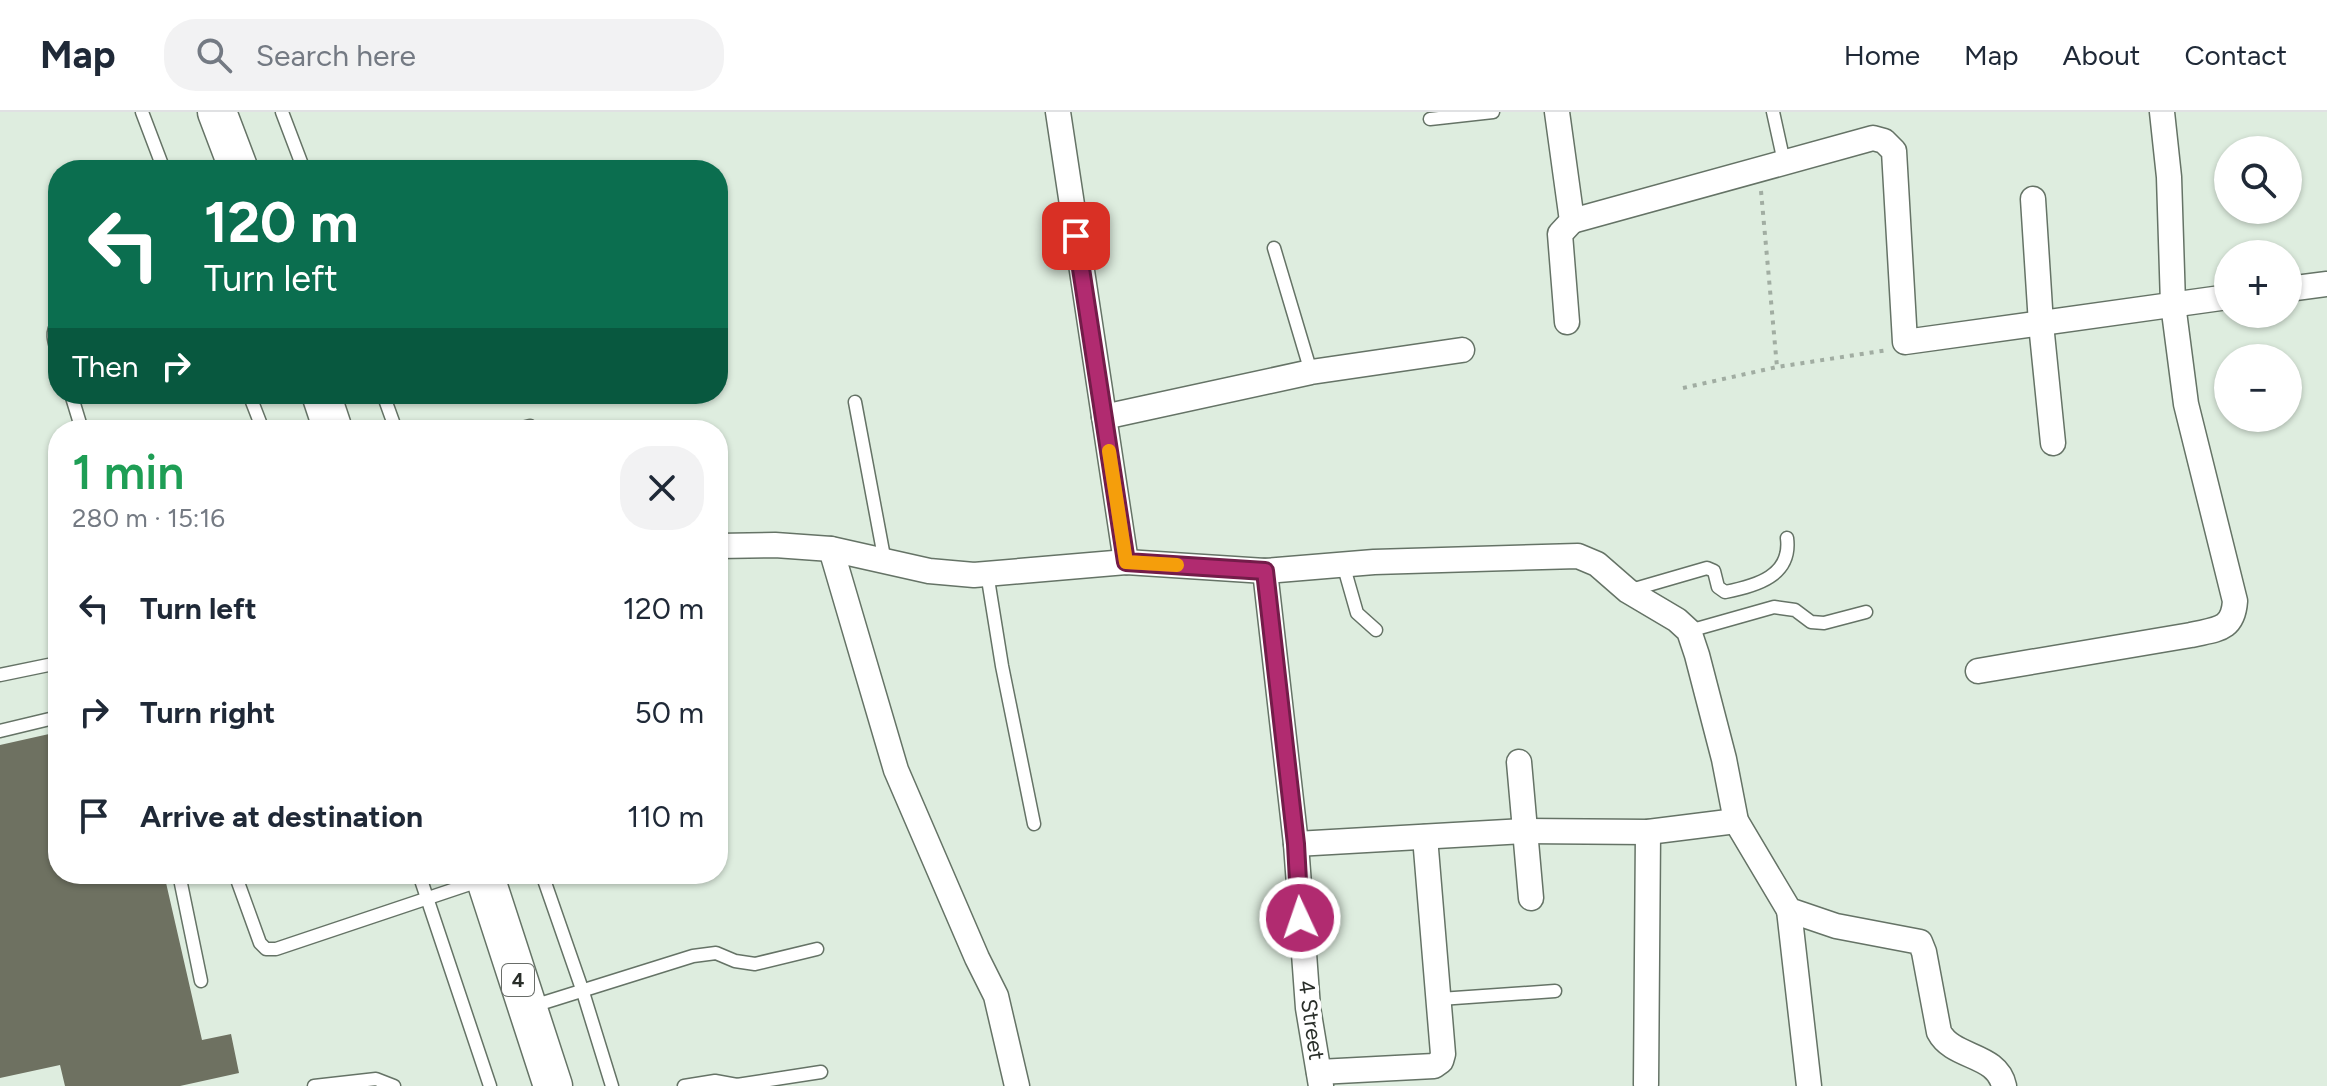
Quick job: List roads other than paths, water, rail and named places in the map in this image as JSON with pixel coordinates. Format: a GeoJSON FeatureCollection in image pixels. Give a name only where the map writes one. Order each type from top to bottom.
{"type":"FeatureCollection","features":[{"type":"Feature","properties":{"kind":"highway"},"geometry":{"type":"LineString","coordinates":[[217,112],[235,160]]}},
{"type":"Feature","properties":{"kind":"highway","name":"4"},"geometry":{"type":"LineString","coordinates":[[487,884],[553,1086]]}},
{"type":"Feature","properties":{"kind":"street"},"geometry":{"type":"LineString","coordinates":[[1058,112],[1126,562]]}},
{"type":"Feature","properties":{"kind":"street"},"geometry":{"type":"LineString","coordinates":[[1557,112],[1572,221]]}},
{"type":"Feature","properties":{"kind":"street"},"geometry":{"type":"LineString","coordinates":[[1978,671],[2223,628],[2234,616],[2235,601],[2186,404],[2173,304],[2169,177],[2162,112]]}},
{"type":"Feature","properties":{"kind":"street"},"geometry":{"type":"LineString","coordinates":[[1567,322],[1560,234],[1572,221],[1873,138],[1884,141],[1894,151],[1905,342],[2214,299]]}},
{"type":"Feature","properties":{"kind":"street"},"geometry":{"type":"LineString","coordinates":[[2033,199],[2053,443]]}},
{"type":"Feature","properties":{"kind":"street"},"geometry":{"type":"LineString","coordinates":[[2302,287],[2327,284]]}},
{"type":"Feature","properties":{"kind":"street"},"geometry":{"type":"LineString","coordinates":[[1104,417],[1311,372],[1462,350]]}},
{"type":"Feature","properties":{"kind":"street"},"geometry":{"type":"LineString","coordinates":[[728,546],[831,549],[929,571],[974,575],[1126,562],[1265,571],[1343,564],[1578,556],[1597,564],[1628,591],[1677,620],[1689,631],[1724,759],[1736,821],[1789,910],[1809,1086]]}},
{"type":"Feature","properties":{"kind":"street"},"geometry":{"type":"LineString","coordinates":[[831,549],[896,770],[996,996],[1017,1086]]}},
{"type":"Feature","properties":{"kind":"street","name":"4 Street"},"geometry":{"type":"LineString","coordinates":[[1265,571],[1296,844],[1307,995],[1320,1079]]}},
{"type":"Feature","properties":{"kind":"street"},"geometry":{"type":"LineString","coordinates":[[1519,762],[1531,898]]}},
{"type":"Feature","properties":{"kind":"street"},"geometry":{"type":"LineString","coordinates":[[1296,844],[1524,831],[1648,832],[1736,821]]}},
{"type":"Feature","properties":{"kind":"street"},"geometry":{"type":"LineString","coordinates":[[1646,1084],[1648,832]]}},
{"type":"Feature","properties":{"kind":"street"},"geometry":{"type":"LineString","coordinates":[[1320,1079],[1434,1066],[1441,1061],[1440,999],[1425,837]]}},
{"type":"Feature","properties":{"kind":"street"},"geometry":{"type":"LineString","coordinates":[[1789,910],[1836,926],[1920,942],[1943,1041],[1985,1061],[2002,1076],[2004,1086]]}},
{"type":"Feature","properties":{"kind":"lane"},"geometry":{"type":"LineString","coordinates":[[142,112],[160,160]]}},
{"type":"Feature","properties":{"kind":"lane"},"geometry":{"type":"LineString","coordinates":[[282,112],[300,160]]}},
{"type":"Feature","properties":{"kind":"lane"},"geometry":{"type":"LineString","coordinates":[[1430,119],[1493,112]]}},
{"type":"Feature","properties":{"kind":"lane"},"geometry":{"type":"LineString","coordinates":[[1773,112],[1784,162]]}},
{"type":"Feature","properties":{"kind":"lane"},"geometry":{"type":"LineString","coordinates":[[1274,248],[1311,372]]}},
{"type":"Feature","properties":{"kind":"lane"},"geometry":{"type":"LineString","coordinates":[[855,402],[885,562]]}},
{"type":"Feature","properties":{"kind":"lane"},"geometry":{"type":"LineString","coordinates":[[1628,591],[1707,568],[1714,571],[1718,587],[1725,592],[1756,584],[1767,580],[1781,567],[1789,553],[1787,538]]}},
{"type":"Feature","properties":{"kind":"lane"},"geometry":{"type":"LineString","coordinates":[[1343,564],[1357,613],[1376,630]]}},
{"type":"Feature","properties":{"kind":"lane"},"geometry":{"type":"LineString","coordinates":[[987,573],[1034,824]]}},
{"type":"Feature","properties":{"kind":"lane"},"geometry":{"type":"LineString","coordinates":[[1689,631],[1774,607],[1795,610],[1811,622],[1824,623],[1866,612]]}},
{"type":"Feature","properties":{"kind":"lane"},"geometry":{"type":"LineString","coordinates":[[0,675],[48,665]]}},
{"type":"Feature","properties":{"kind":"lane"},"geometry":{"type":"LineString","coordinates":[[0,731],[48,719]]}},
{"type":"Feature","properties":{"kind":"lane"},"geometry":{"type":"LineString","coordinates":[[181,884],[201,981]]}},
{"type":"Feature","properties":{"kind":"lane"},"geometry":{"type":"LineString","coordinates":[[239,884],[260,943],[266,949],[276,949],[465,884]]}},
{"type":"Feature","properties":{"kind":"lane"},"geometry":{"type":"LineString","coordinates":[[423,884],[490,1086]]}},
{"type":"Feature","properties":{"kind":"lane"},"geometry":{"type":"LineString","coordinates":[[545,884],[612,1086]]}},
{"type":"Feature","properties":{"kind":"lane"},"geometry":{"type":"LineString","coordinates":[[527,1008],[693,956],[716,953],[735,961],[755,964],[817,949]]}},
{"type":"Feature","properties":{"kind":"lane"},"geometry":{"type":"LineString","coordinates":[[1440,999],[1555,991]]}},
{"type":"Feature","properties":{"kind":"lane"},"geometry":{"type":"LineString","coordinates":[[684,1086],[715,1081],[737,1085],[821,1072]]}},
{"type":"Feature","properties":{"kind":"lane"},"geometry":{"type":"LineString","coordinates":[[314,1086],[376,1079],[394,1086]]}}]}
